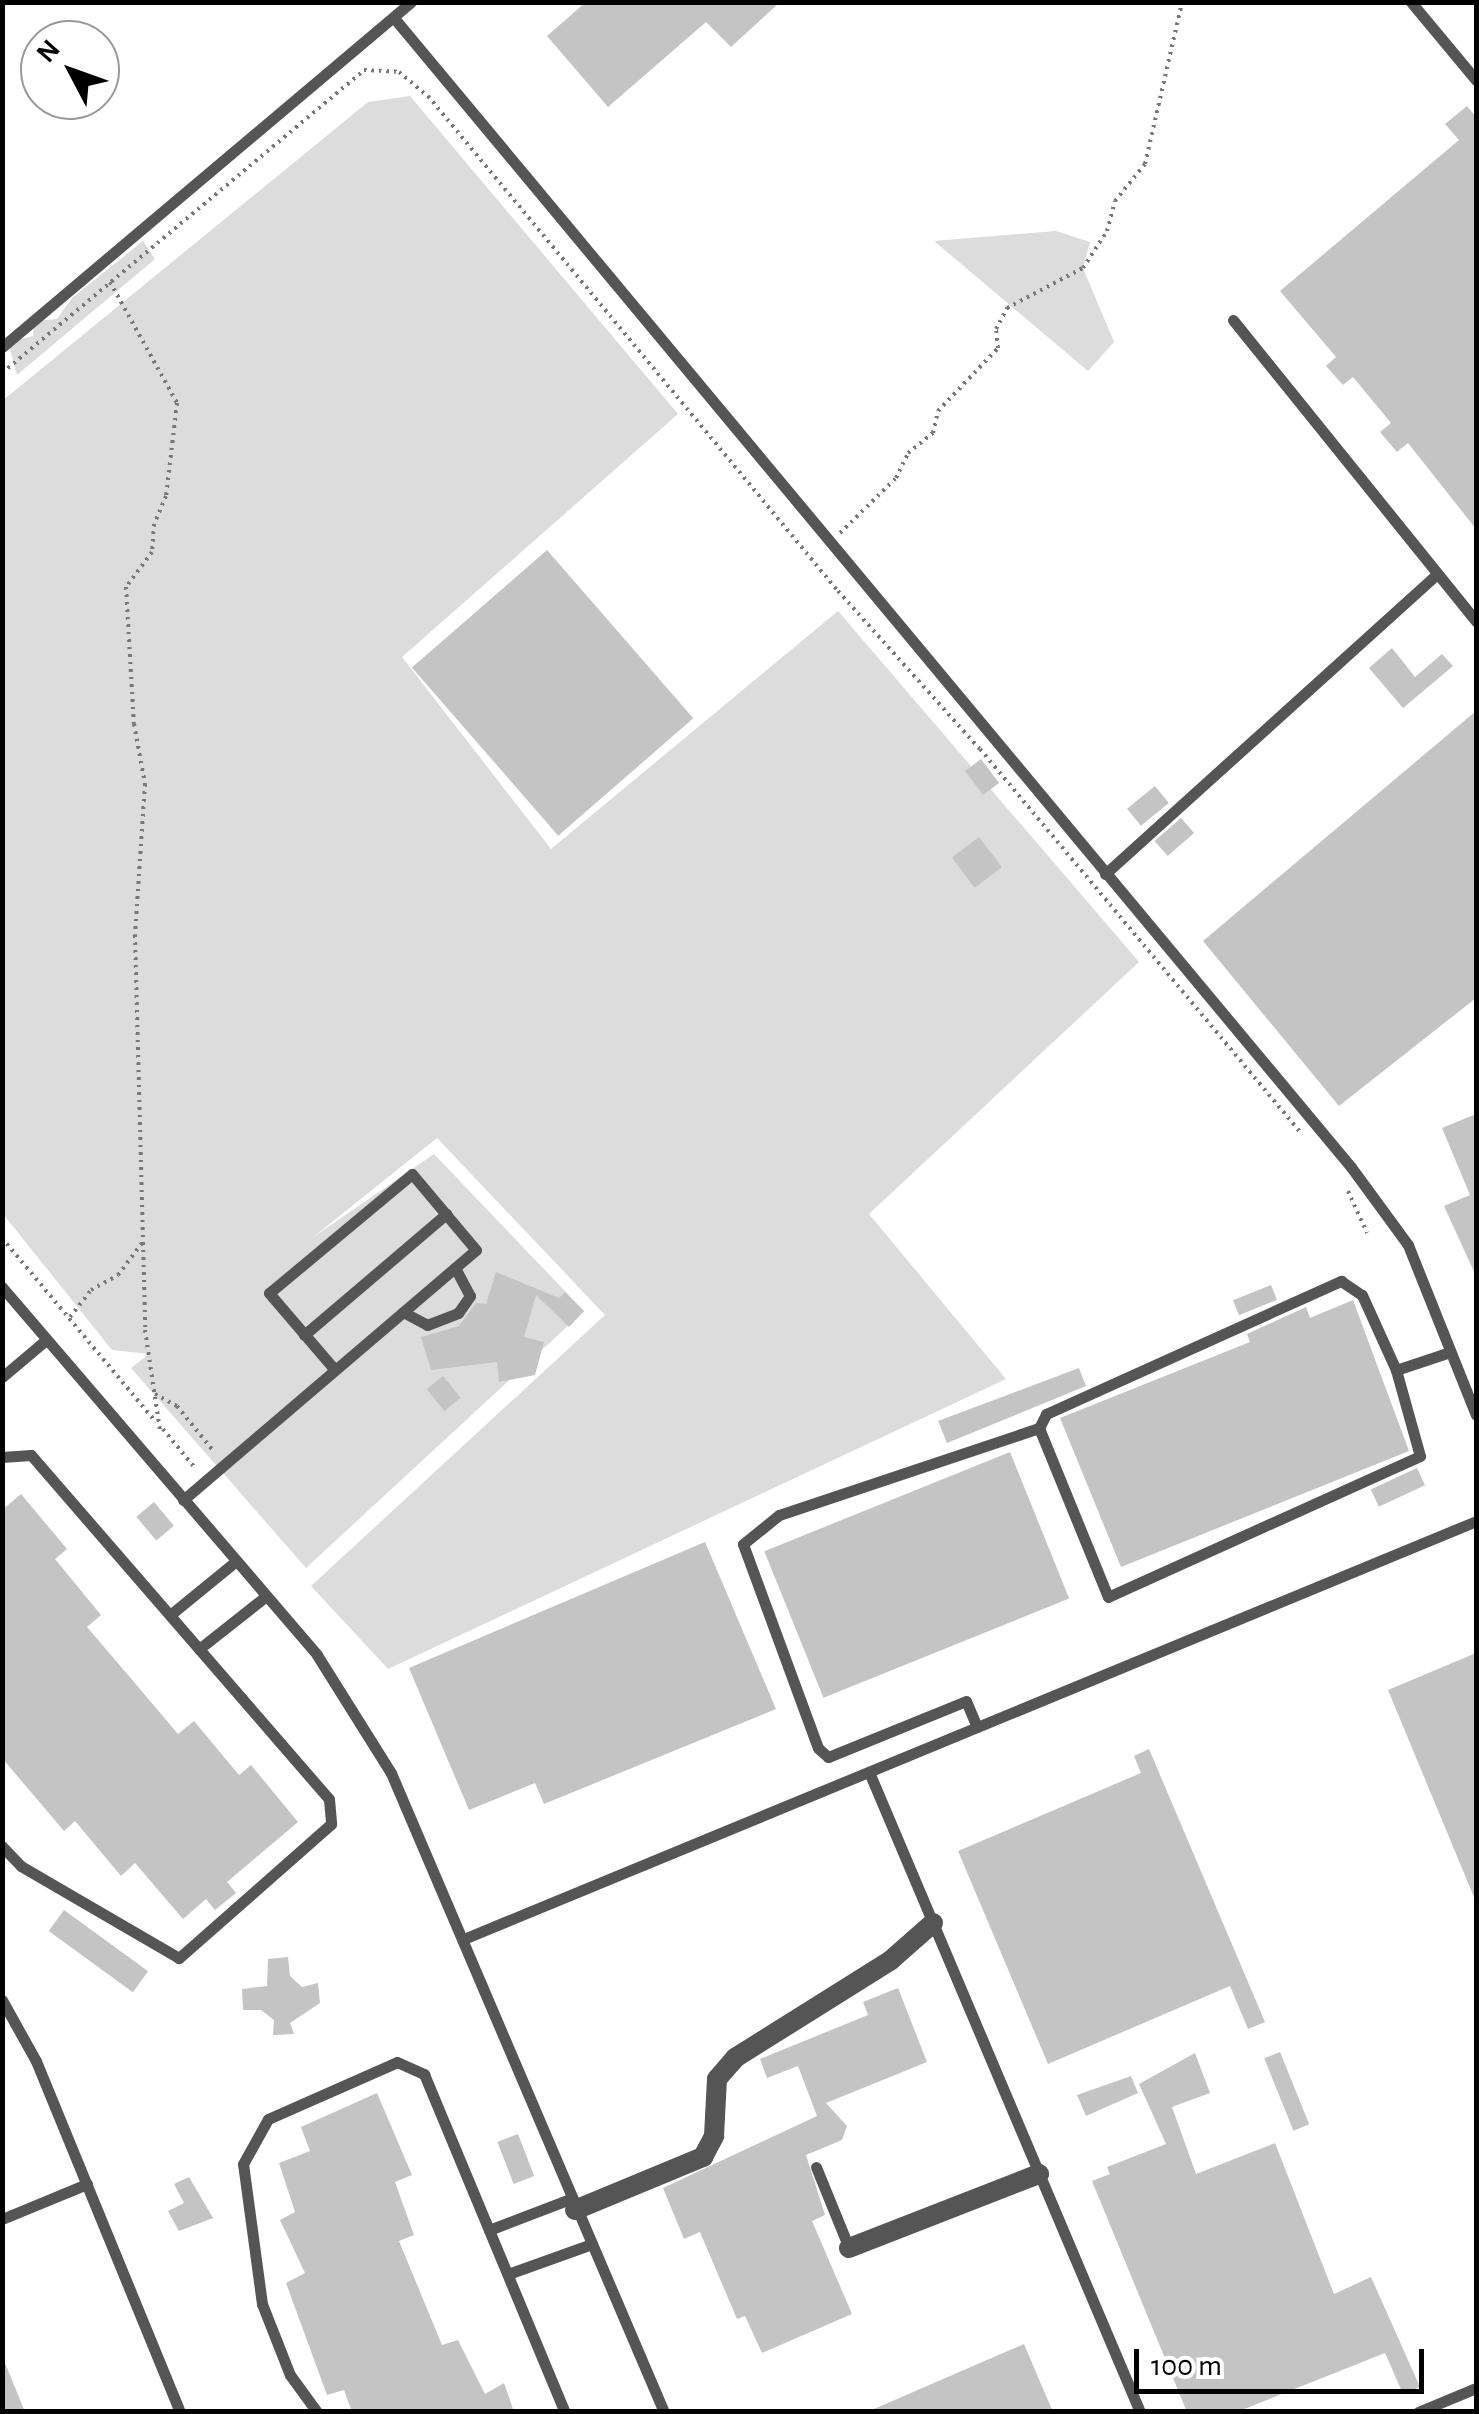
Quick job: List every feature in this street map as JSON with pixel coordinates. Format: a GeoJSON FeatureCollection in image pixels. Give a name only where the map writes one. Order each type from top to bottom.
{"type":"FeatureCollection","features":[{"type":"Feature","properties":{"kind":"street"},"geometry":{"type":"LineString","coordinates":[[573,2204],[703,2157],[714,2136],[717,2079],[735,2058],[891,1960],[933,1923]]}},
{"type":"Feature","properties":{"kind":"street"},"geometry":{"type":"LineString","coordinates":[[848,2248],[1040,2174]]}},
{"type":"Feature","properties":{"kind":"lane"},"geometry":{"type":"LineString","coordinates":[[2,347],[411,2]]}},
{"type":"Feature","properties":{"kind":"lane"},"geometry":{"type":"LineString","coordinates":[[1411,2],[1476,80]]}},
{"type":"Feature","properties":{"kind":"lane"},"geometry":{"type":"LineString","coordinates":[[394,18],[1352,1167],[1408,1246],[1476,1415]]}},
{"type":"Feature","properties":{"kind":"lane"},"geometry":{"type":"LineString","coordinates":[[1233,320],[1476,621]]}},
{"type":"Feature","properties":{"kind":"lane"},"geometry":{"type":"LineString","coordinates":[[1104,874],[1436,575]]}},
{"type":"Feature","properties":{"kind":"lane"},"geometry":{"type":"LineString","coordinates":[[183,1500],[476,1250],[412,1174],[269,1293],[335,1370]]}},
{"type":"Feature","properties":{"kind":"lane"},"geometry":{"type":"LineString","coordinates":[[304,1334],[446,1214]]}},
{"type":"Feature","properties":{"kind":"lane"},"geometry":{"type":"LineString","coordinates":[[402,1312],[427,1325],[458,1313],[470,1296],[455,1268]]}},
{"type":"Feature","properties":{"kind":"lane"},"geometry":{"type":"LineString","coordinates":[[977,1727],[966,1700],[828,1758],[818,1748],[743,1544],[778,1515],[1039,1428],[1046,1414],[1065,1403],[1341,1281],[1362,1295],[1396,1370],[1421,1443],[1411,1464],[1108,1597],[1039,1428]]}},
{"type":"Feature","properties":{"kind":"lane"},"geometry":{"type":"LineString","coordinates":[[2,1286],[317,1655],[391,1773],[466,1938],[589,2244],[664,2412]]}},
{"type":"Feature","properties":{"kind":"lane"},"geometry":{"type":"LineString","coordinates":[[2,1377],[46,1340]]}},
{"type":"Feature","properties":{"kind":"lane"},"geometry":{"type":"LineString","coordinates":[[1396,1370],[1450,1352]]}},
{"type":"Feature","properties":{"kind":"lane"},"geometry":{"type":"LineString","coordinates":[[2,1457],[32,1455],[328,1799],[331,1824],[180,1958],[20,1866],[2,1846]]}},
{"type":"Feature","properties":{"kind":"lane"},"geometry":{"type":"LineString","coordinates":[[466,1938],[1476,1521]]}},
{"type":"Feature","properties":{"kind":"lane"},"geometry":{"type":"LineString","coordinates":[[170,1615],[236,1561]]}},
{"type":"Feature","properties":{"kind":"lane"},"geometry":{"type":"LineString","coordinates":[[199,1649],[266,1596]]}},
{"type":"Feature","properties":{"kind":"lane"},"geometry":{"type":"LineString","coordinates":[[869,1772],[1140,2412]]}},
{"type":"Feature","properties":{"kind":"lane"},"geometry":{"type":"LineString","coordinates":[[3,2002],[36,2061],[180,2412]]}},
{"type":"Feature","properties":{"kind":"lane"},"geometry":{"type":"LineString","coordinates":[[317,2412],[290,2376],[262,2304],[243,2164],[268,2120],[397,2062],[424,2074],[566,2412]]}},
{"type":"Feature","properties":{"kind":"lane"},"geometry":{"type":"LineString","coordinates":[[816,2166],[848,2248]]}},
{"type":"Feature","properties":{"kind":"lane"},"geometry":{"type":"LineString","coordinates":[[2,2219],[87,2184]]}},
{"type":"Feature","properties":{"kind":"lane"},"geometry":{"type":"LineString","coordinates":[[490,2230],[573,2204]]}},
{"type":"Feature","properties":{"kind":"lane"},"geometry":{"type":"LineString","coordinates":[[508,2274],[589,2244]]}},
{"type":"Feature","properties":{"kind":"lane"},"geometry":{"type":"LineString","coordinates":[[1418,2412],[1476,2388]]}},
{"type":"Feature","properties":{"kind":"path"},"geometry":{"type":"LineString","coordinates":[[831,544],[896,478],[908,453],[933,433],[938,412],[998,348],[996,329],[1007,308],[1083,268],[1107,231],[1114,200],[1145,164],[1182,2]]}},
{"type":"Feature","properties":{"kind":"path"},"geometry":{"type":"LineString","coordinates":[[2,373],[364,70],[399,72],[441,110],[838,591],[980,749],[1309,1143]]}},
{"type":"Feature","properties":{"kind":"path"},"geometry":{"type":"LineString","coordinates":[[101,264],[177,403],[166,496],[154,524],[152,552],[126,587],[134,724],[145,784],[134,896],[143,1241],[160,1428]]}},
{"type":"Feature","properties":{"kind":"path"},"geometry":{"type":"LineString","coordinates":[[1345,1185],[1366,1233]]}},
{"type":"Feature","properties":{"kind":"path"},"geometry":{"type":"LineString","coordinates":[[2,1238],[205,1481]]}},
{"type":"Feature","properties":{"kind":"path"},"geometry":{"type":"LineString","coordinates":[[70,1317],[91,1290],[118,1275],[143,1241]]}},
{"type":"Feature","properties":{"kind":"path"},"geometry":{"type":"LineString","coordinates":[[155,1394],[177,1406],[224,1465]]}},
{"type":"Feature","properties":{"kind":"shaded area"},"geometry":{"type":"Polygon","coordinates":[[[410,96],[678,414],[402,657],[551,849],[838,611],[1139,962],[869,1214],[1006,1379],[388,1669],[311,1586],[605,1315],[437,1138],[312,1238],[434,1154],[584,1311],[306,1568],[131,1368],[149,1354],[112,1350],[3,1214],[2,401],[368,102],[410,96]]]}},
{"type":"Feature","properties":{"kind":"shaded area"},"geometry":{"type":"Polygon","coordinates":[[[1056,231],[1090,242],[1083,268],[1114,342],[1088,371],[934,241],[1056,231]]]}},
{"type":"Feature","properties":{"kind":"shaded area"},"geometry":{"type":"Polygon","coordinates":[[[143,241],[155,259],[17,375],[8,342],[33,336],[34,321],[57,319],[72,298],[143,241]]]}},
{"type":"Feature","properties":{"kind":"building"},"geometry":{"type":"Polygon","coordinates":[[[586,2],[780,2],[731,47],[706,22],[608,107],[547,36],[586,2]]]}},
{"type":"Feature","properties":{"kind":"building"},"geometry":{"type":"Polygon","coordinates":[[[1467,106],[1476,117],[1476,529],[1408,443],[1397,452],[1380,432],[1391,423],[1353,377],[1343,385],[1326,366],[1336,357],[1280,291],[1459,140],[1445,124],[1467,106]]]}},
{"type":"Feature","properties":{"kind":"building"},"geometry":{"type":"Polygon","coordinates":[[[547,550],[693,718],[558,836],[412,667],[547,550]]]}},
{"type":"Feature","properties":{"kind":"building"},"geometry":{"type":"Polygon","coordinates":[[[1392,648],[1415,677],[1442,654],[1453,666],[1403,708],[1369,668],[1392,648]]]}},
{"type":"Feature","properties":{"kind":"building"},"geometry":{"type":"Polygon","coordinates":[[[1476,711],[1476,998],[1339,1106],[1203,941],[1476,711]]]}},
{"type":"Feature","properties":{"kind":"building"},"geometry":{"type":"Polygon","coordinates":[[[981,759],[999,783],[983,795],[965,771],[981,759]]]}},
{"type":"Feature","properties":{"kind":"building"},"geometry":{"type":"Polygon","coordinates":[[[1155,786],[1169,803],[1141,826],[1127,809],[1155,786]]]}},
{"type":"Feature","properties":{"kind":"building"},"geometry":{"type":"Polygon","coordinates":[[[1181,818],[1194,833],[1168,856],[1155,841],[1181,818]]]}},
{"type":"Feature","properties":{"kind":"building"},"geometry":{"type":"Polygon","coordinates":[[[979,837],[1002,867],[975,888],[952,857],[979,837]]]}},
{"type":"Feature","properties":{"kind":"building"},"geometry":{"type":"Polygon","coordinates":[[[1476,1114],[1476,1276],[1444,1206],[1470,1195],[1442,1128],[1476,1114]]]}},
{"type":"Feature","properties":{"kind":"building"},"geometry":{"type":"Polygon","coordinates":[[[496,1272],[559,1298],[565,1292],[584,1311],[569,1327],[536,1295],[524,1337],[544,1342],[535,1375],[499,1382],[497,1362],[431,1370],[421,1337],[459,1326],[476,1303],[486,1304],[496,1272]]]}},
{"type":"Feature","properties":{"kind":"building"},"geometry":{"type":"Polygon","coordinates":[[[1271,1285],[1277,1300],[1239,1315],[1233,1300],[1271,1285]]]}},
{"type":"Feature","properties":{"kind":"building"},"geometry":{"type":"Polygon","coordinates":[[[1353,1300],[1409,1451],[1121,1567],[1060,1418],[1250,1342],[1247,1334],[1306,1307],[1310,1318],[1353,1300]]]}},
{"type":"Feature","properties":{"kind":"building"},"geometry":{"type":"Polygon","coordinates":[[[1079,1368],[1086,1386],[947,1443],[938,1421],[1079,1368]]]}},
{"type":"Feature","properties":{"kind":"building"},"geometry":{"type":"Polygon","coordinates":[[[443,1376],[461,1398],[444,1411],[427,1389],[443,1376]]]}},
{"type":"Feature","properties":{"kind":"building"},"geometry":{"type":"Polygon","coordinates":[[[1010,1452],[1069,1598],[823,1698],[764,1551],[1010,1452]]]}},
{"type":"Feature","properties":{"kind":"building"},"geometry":{"type":"Polygon","coordinates":[[[1417,1468],[1425,1485],[1379,1507],[1371,1490],[1417,1468]]]}},
{"type":"Feature","properties":{"kind":"building"},"geometry":{"type":"Polygon","coordinates":[[[21,1494],[67,1549],[55,1559],[101,1615],[87,1627],[178,1734],[194,1721],[239,1775],[251,1765],[298,1822],[227,1882],[236,1893],[215,1910],[206,1899],[183,1919],[135,1863],[121,1876],[75,1821],[64,1831],[2,1758],[2,1510],[21,1494]]]}},
{"type":"Feature","properties":{"kind":"building"},"geometry":{"type":"Polygon","coordinates":[[[154,1502],[174,1526],[156,1541],[136,1517],[154,1502]]]}},
{"type":"Feature","properties":{"kind":"building"},"geometry":{"type":"Polygon","coordinates":[[[705,1542],[776,1709],[544,1804],[535,1783],[469,1810],[409,1668],[705,1542]]]}},
{"type":"Feature","properties":{"kind":"building"},"geometry":{"type":"Polygon","coordinates":[[[1476,1653],[1476,1902],[1388,1690],[1476,1653]]]}},
{"type":"Feature","properties":{"kind":"building"},"geometry":{"type":"Polygon","coordinates":[[[1149,1749],[1265,2022],[1248,2029],[1230,1986],[1048,2064],[958,1851],[1141,1773],[1134,1756],[1149,1749]]]}},
{"type":"Feature","properties":{"kind":"building"},"geometry":{"type":"Polygon","coordinates":[[[64,1910],[148,1971],[133,1992],[49,1931],[64,1910]]]}},
{"type":"Feature","properties":{"kind":"building"},"geometry":{"type":"Polygon","coordinates":[[[288,1957],[290,1976],[302,1987],[318,1983],[320,2003],[290,2023],[294,2034],[273,2035],[274,2020],[261,2010],[243,2010],[242,1989],[267,1986],[268,1959],[288,1957]]]}},
{"type":"Feature","properties":{"kind":"building"},"geometry":{"type":"Polygon","coordinates":[[[898,1988],[927,2062],[826,2103],[847,2126],[842,2140],[806,2155],[825,2215],[812,2221],[852,2314],[762,2353],[745,2316],[737,2319],[700,2232],[684,2239],[663,2188],[817,2116],[798,2066],[767,2078],[760,2059],[868,2015],[863,2002],[898,1988]]]}},
{"type":"Feature","properties":{"kind":"building"},"geometry":{"type":"Polygon","coordinates":[[[1280,2052],[1309,2124],[1293,2131],[1264,2058],[1280,2052]]]}},
{"type":"Feature","properties":{"kind":"building"},"geometry":{"type":"Polygon","coordinates":[[[1195,2053],[1210,2093],[1172,2107],[1196,2174],[1275,2143],[1334,2294],[1371,2277],[1420,2387],[1403,2394],[1385,2353],[1237,2412],[1187,2412],[1092,2181],[1110,2174],[1107,2167],[1166,2144],[1139,2084],[1195,2053]]]}},
{"type":"Feature","properties":{"kind":"building"},"geometry":{"type":"Polygon","coordinates":[[[1131,2076],[1138,2093],[1086,2116],[1077,2095],[1131,2076]]]}},
{"type":"Feature","properties":{"kind":"building"},"geometry":{"type":"Polygon","coordinates":[[[377,2093],[412,2175],[395,2182],[414,2235],[399,2241],[442,2345],[458,2340],[485,2394],[504,2383],[514,2412],[352,2412],[344,2390],[327,2395],[286,2283],[305,2273],[280,2220],[295,2212],[279,2163],[310,2151],[301,2127],[377,2093]]]}},
{"type":"Feature","properties":{"kind":"building"},"geometry":{"type":"Polygon","coordinates":[[[518,2134],[534,2176],[514,2184],[497,2142],[518,2134]]]}},
{"type":"Feature","properties":{"kind":"building"},"geometry":{"type":"Polygon","coordinates":[[[189,2177],[213,2218],[179,2231],[168,2211],[184,2203],[174,2184],[189,2177]]]}},
{"type":"Feature","properties":{"kind":"building"},"geometry":{"type":"Polygon","coordinates":[[[1024,2344],[1053,2412],[867,2412],[1024,2344]]]}},
{"type":"Feature","properties":{"kind":"building"},"geometry":{"type":"Polygon","coordinates":[[[3,2358],[25,2412],[2,2412],[3,2358]]]}}]}
